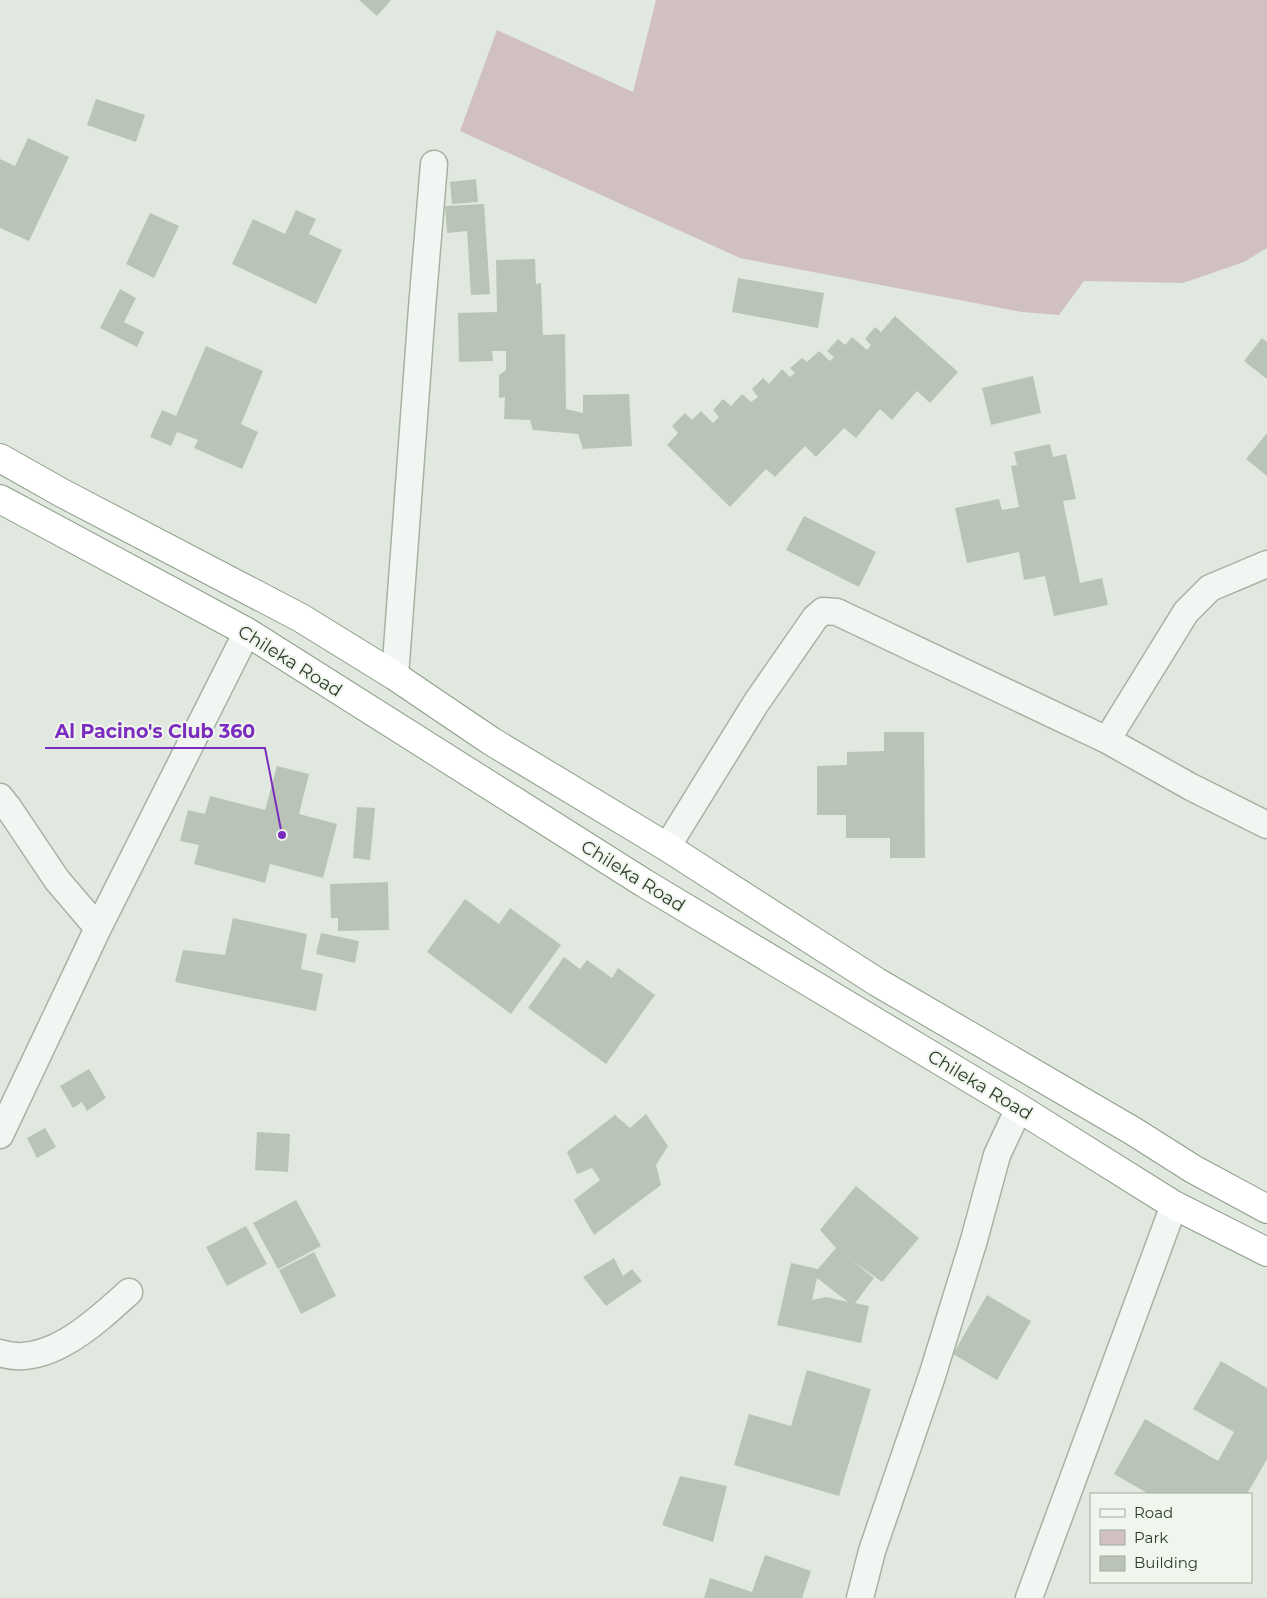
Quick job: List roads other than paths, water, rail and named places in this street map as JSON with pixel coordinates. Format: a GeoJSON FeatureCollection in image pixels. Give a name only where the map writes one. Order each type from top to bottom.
{"type":"FeatureCollection","features":[{"type":"Feature","properties":{"kind":"highway","name":"Chileka Road"},"geometry":{"type":"LineString","coordinates":[[0,458],[62,493],[302,618],[395,676],[491,741],[667,847],[877,982],[1133,1131],[1193,1169],[1267,1209]]}},
{"type":"Feature","properties":{"kind":"highway","name":"Chileka Road"},"geometry":{"type":"LineString","coordinates":[[0,499],[247,632],[644,883],[1019,1108],[1174,1205],[1267,1252]]}},
{"type":"Feature","properties":{"kind":"street"},"geometry":{"type":"LineString","coordinates":[[395,676],[434,164]]}},
{"type":"Feature","properties":{"kind":"street"},"geometry":{"type":"LineString","coordinates":[[1107,740],[1186,612],[1210,588],[1267,564]]}},
{"type":"Feature","properties":{"kind":"street"},"geometry":{"type":"LineString","coordinates":[[667,847],[756,703],[815,618],[823,611],[837,612],[1107,740],[1191,787],[1267,825]]}},
{"type":"Feature","properties":{"kind":"street"},"geometry":{"type":"LineString","coordinates":[[2,1125],[98,928],[247,632]]}},
{"type":"Feature","properties":{"kind":"street"},"geometry":{"type":"LineString","coordinates":[[0,797],[57,880],[98,928]]}},
{"type":"Feature","properties":{"kind":"street"},"geometry":{"type":"LineString","coordinates":[[860,1598],[872,1551],[932,1376],[974,1240],[997,1154],[1019,1108]]}},
{"type":"Feature","properties":{"kind":"street"},"geometry":{"type":"LineString","coordinates":[[1029,1598],[1174,1205]]}},
{"type":"Feature","properties":{"kind":"street"},"geometry":{"type":"LineString","coordinates":[[0,1353],[13,1357],[47,1351],[92,1326],[129,1292]]}},
{"type":"Feature","properties":{"kind":"place","name":"Al Pacino's Club 360"},"geometry":{"type":"Point","coordinates":[282,835]}}]}
